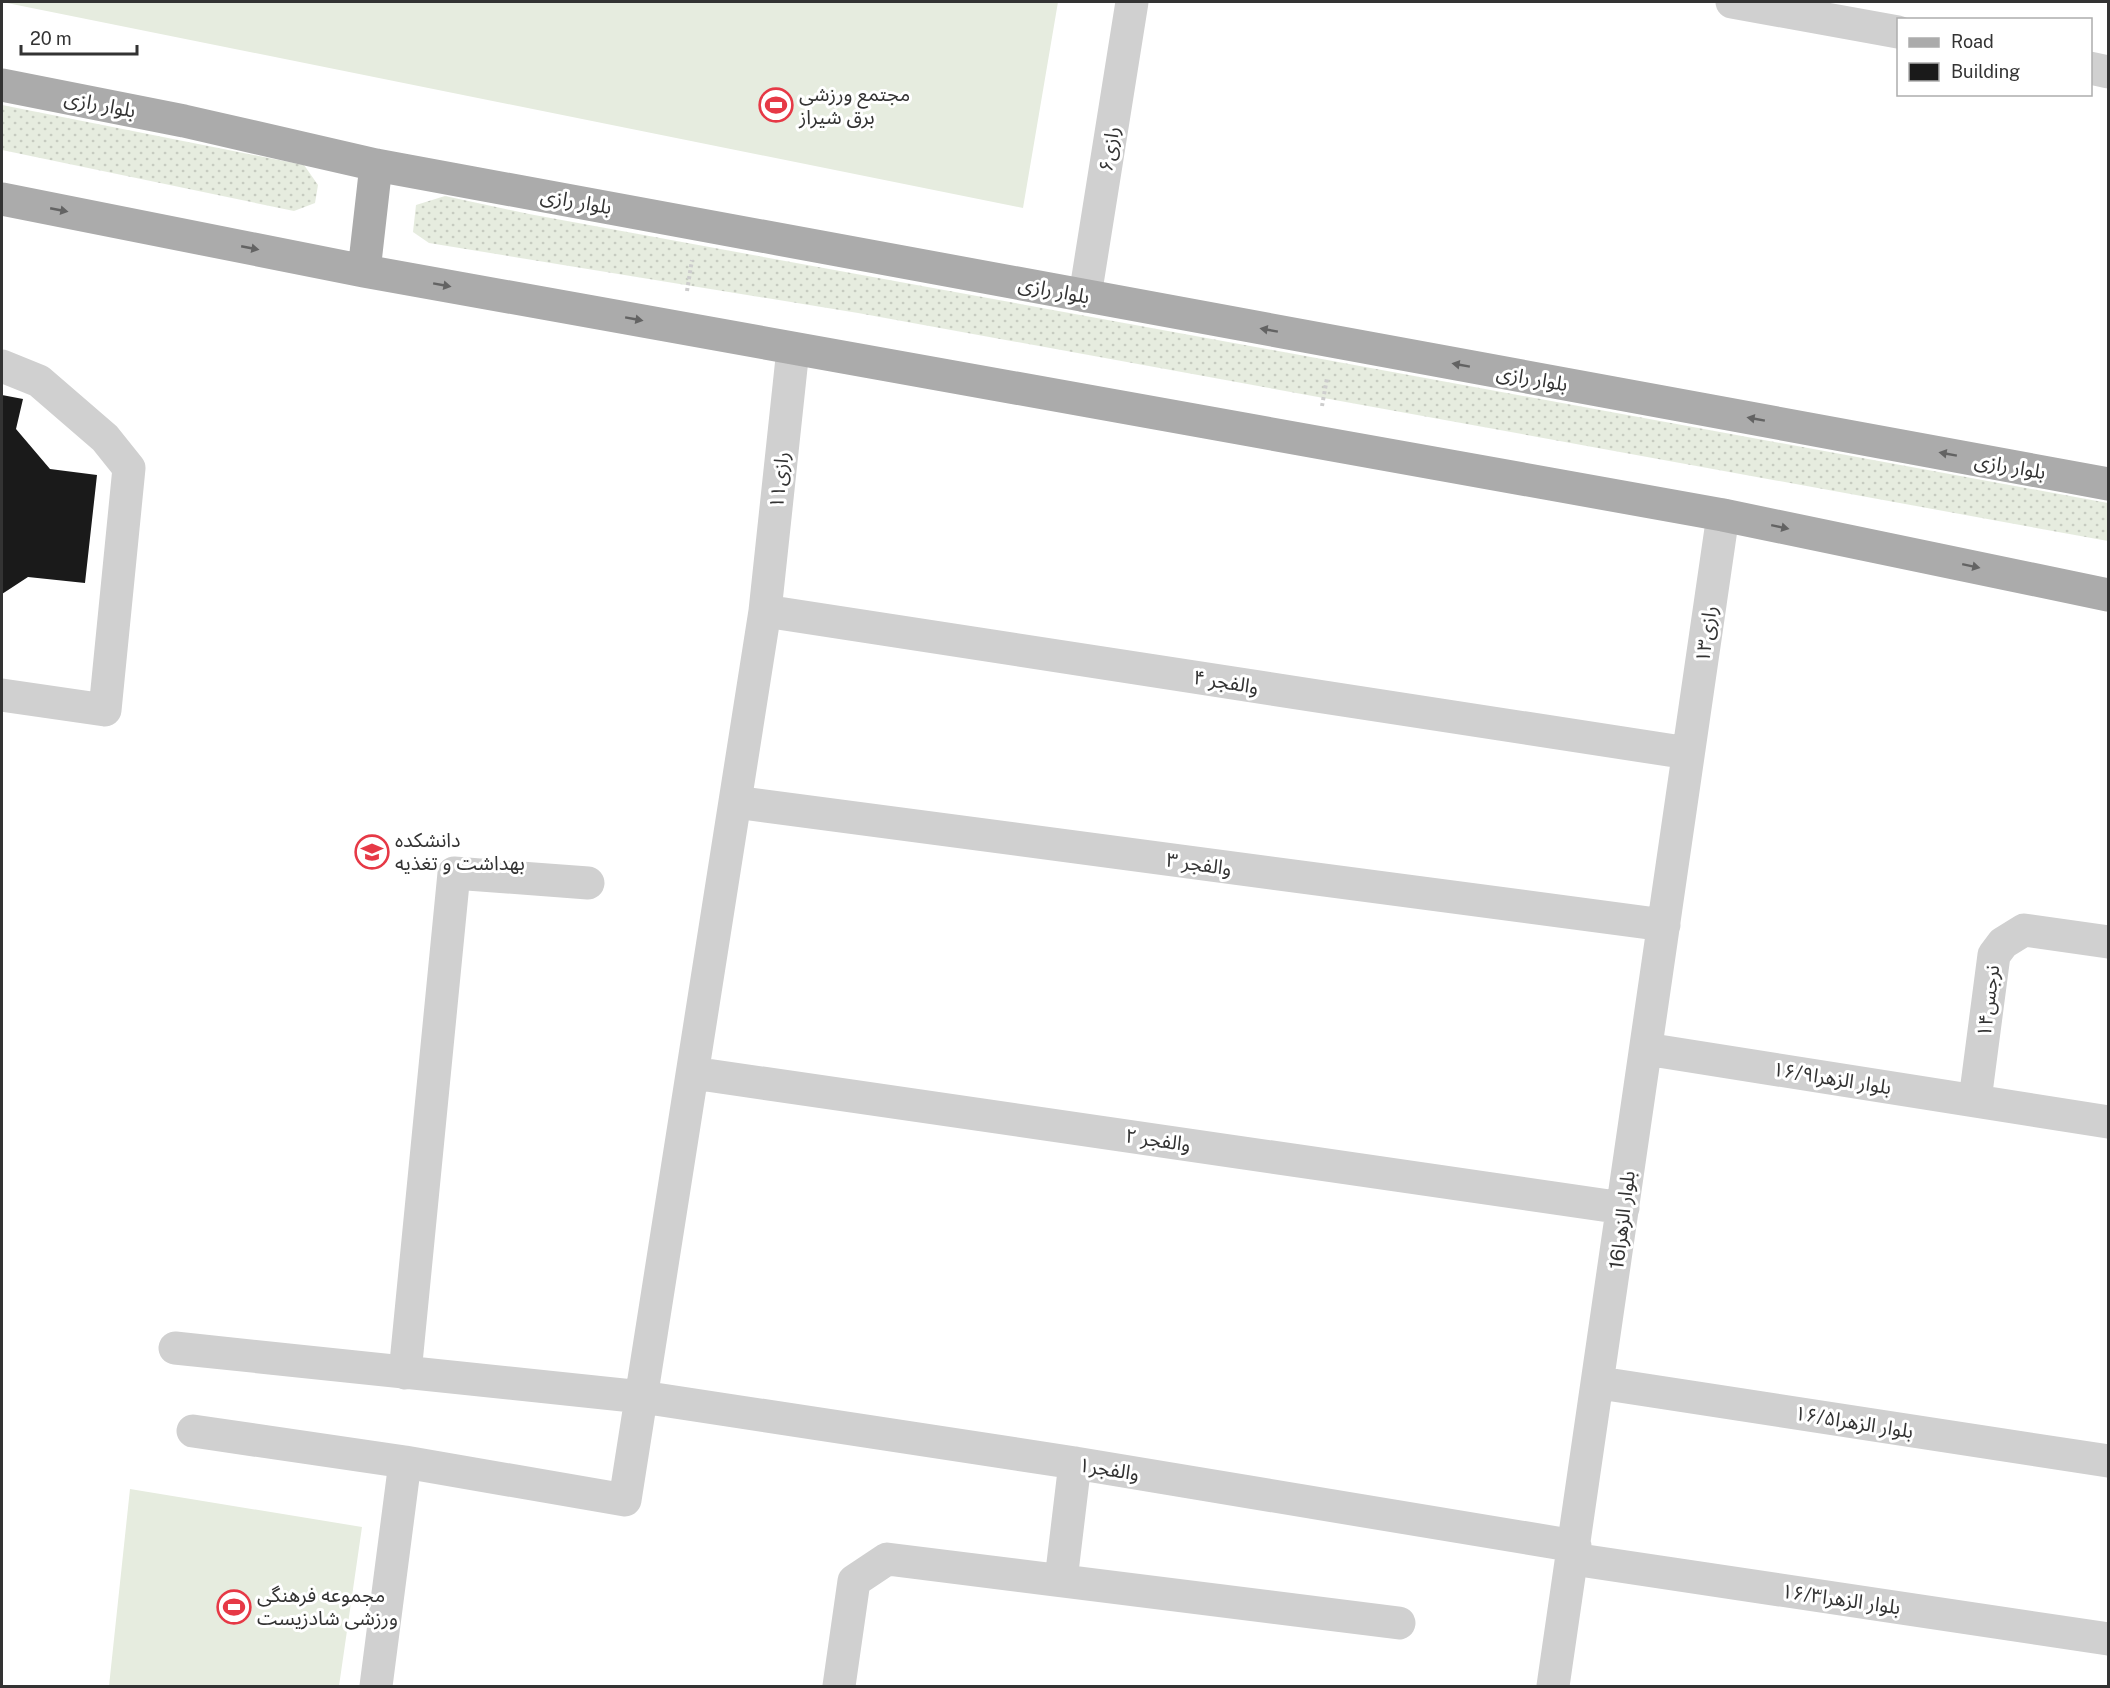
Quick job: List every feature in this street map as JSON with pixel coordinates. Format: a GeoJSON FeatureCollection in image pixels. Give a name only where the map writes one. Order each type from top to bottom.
{"type":"FeatureCollection","features":[{"type":"Feature","properties":{"kind":"main road","name":"بلوار رازی"},"geometry":{"type":"LineString","coordinates":[[2,85],[184,121],[376,165],[2109,484]]}},
{"type":"Feature","properties":{"kind":"main road"},"geometry":{"type":"LineString","coordinates":[[364,271],[376,165]]}},
{"type":"Feature","properties":{"kind":"main road"},"geometry":{"type":"LineString","coordinates":[[2,199],[364,271],[1723,515],[2109,595]]}},
{"type":"Feature","properties":{"kind":"street","name":"رازی۶"},"geometry":{"type":"LineString","coordinates":[[1086,296],[1132,2]]}},
{"type":"Feature","properties":{"kind":"street"},"geometry":{"type":"LineString","coordinates":[[1732,2],[1897,32]]}},
{"type":"Feature","properties":{"kind":"street"},"geometry":{"type":"LineString","coordinates":[[2092,68],[2109,72]]}},
{"type":"Feature","properties":{"kind":"street","name":"رازی۱۱"},"geometry":{"type":"LineString","coordinates":[[405,1462],[625,1500],[765,611],[794,349]]}},
{"type":"Feature","properties":{"kind":"street"},"geometry":{"type":"LineString","coordinates":[[2,366],[39,381],[105,438],[129,468],[105,710],[2,695]]}},
{"type":"Feature","properties":{"kind":"street","name":"رازی۱۳"},"geometry":{"type":"LineString","coordinates":[[1688,753],[1723,515]]}},
{"type":"Feature","properties":{"kind":"street","name":"والفجر ۴"},"geometry":{"type":"LineString","coordinates":[[765,611],[1688,753]]}},
{"type":"Feature","properties":{"kind":"street","name":"16بلوار الزهرا"},"geometry":{"type":"LineString","coordinates":[[1553,1686],[1600,1383],[1688,753]]}},
{"type":"Feature","properties":{"kind":"street","name":"والفجر ۳"},"geometry":{"type":"LineString","coordinates":[[735,802],[1664,925]]}},
{"type":"Feature","properties":{"kind":"street"},"geometry":{"type":"LineString","coordinates":[[405,1373],[454,873],[588,883]]}},
{"type":"Feature","properties":{"kind":"street","name":"نرجس۱۴"},"geometry":{"type":"LineString","coordinates":[[1975,1100],[1994,955],[2003,943],[2024,930],[2109,942]]}},
{"type":"Feature","properties":{"kind":"street","name":"بلوار الزهرا۱۶/۹"},"geometry":{"type":"LineString","coordinates":[[1646,1049],[2109,1122]]}},
{"type":"Feature","properties":{"kind":"street","name":"والفجر ۲"},"geometry":{"type":"LineString","coordinates":[[693,1072],[1623,1208]]}},
{"type":"Feature","properties":{"kind":"street","name":"والفجر۱"},"geometry":{"type":"LineString","coordinates":[[175,1348],[642,1398],[1075,1463],[1574,1553]]}},
{"type":"Feature","properties":{"kind":"street","name":"بلوار الزهرا۱۶/۵"},"geometry":{"type":"LineString","coordinates":[[1600,1383],[2109,1461]]}},
{"type":"Feature","properties":{"kind":"street"},"geometry":{"type":"LineString","coordinates":[[193,1431],[405,1462],[376,1686]]}},
{"type":"Feature","properties":{"kind":"street"},"geometry":{"type":"LineString","coordinates":[[1061,1580],[1075,1463]]}},
{"type":"Feature","properties":{"kind":"street","name":"بلوار الزهرا۱۶/۳"},"geometry":{"type":"LineString","coordinates":[[1574,1553],[2109,1639]]}},
{"type":"Feature","properties":{"kind":"street"},"geometry":{"type":"LineString","coordinates":[[839,1686],[854,1581],[887,1559],[1399,1623]]}},
{"type":"Feature","properties":{"kind":"path"},"geometry":{"type":"LineString","coordinates":[[681,328],[698,224]]}},
{"type":"Feature","properties":{"kind":"path"},"geometry":{"type":"LineString","coordinates":[[1314,442],[1334,342]]}},
{"type":"Feature","properties":{"kind":"shaded area","name":"مجتمع ورزشی برق شیراز"},"geometry":{"type":"Polygon","coordinates":[[[2,2],[1058,2],[1023,208],[2,2]]]}},
{"type":"Feature","properties":{"kind":"shaded area"},"geometry":{"type":"Polygon","coordinates":[[[2,105],[304,165],[318,185],[315,203],[294,211],[2,150],[2,105]]]}},
{"type":"Feature","properties":{"kind":"shaded area"},"geometry":{"type":"Polygon","coordinates":[[[445,196],[529,214],[2108,503],[2108,541],[858,313],[429,243],[413,232],[416,205],[445,196]]]}},
{"type":"Feature","properties":{"kind":"shaded area","name":"مجموعه فرهنگی ورزشی شادزیست"},"geometry":{"type":"Polygon","coordinates":[[[130,1489],[362,1527],[339,1686],[109,1686],[130,1489]]]}},
{"type":"Feature","properties":{"kind":"building"},"geometry":{"type":"Polygon","coordinates":[[[2,395],[23,399],[16,429],[50,469],[97,475],[85,583],[28,577],[2,594],[2,395]]]}},
{"type":"Feature","properties":{"kind":"place","name":"مجتمع ورزشی برق شیراز"},"geometry":{"type":"Point","coordinates":[776,105]}},
{"type":"Feature","properties":{"kind":"place","name":"دانشکده بهداشت و تغذیه"},"geometry":{"type":"Point","coordinates":[372,852]}},
{"type":"Feature","properties":{"kind":"place","name":"مجموعه فرهنگی ورزشی شادزیست"},"geometry":{"type":"Point","coordinates":[234,1607]}}]}
